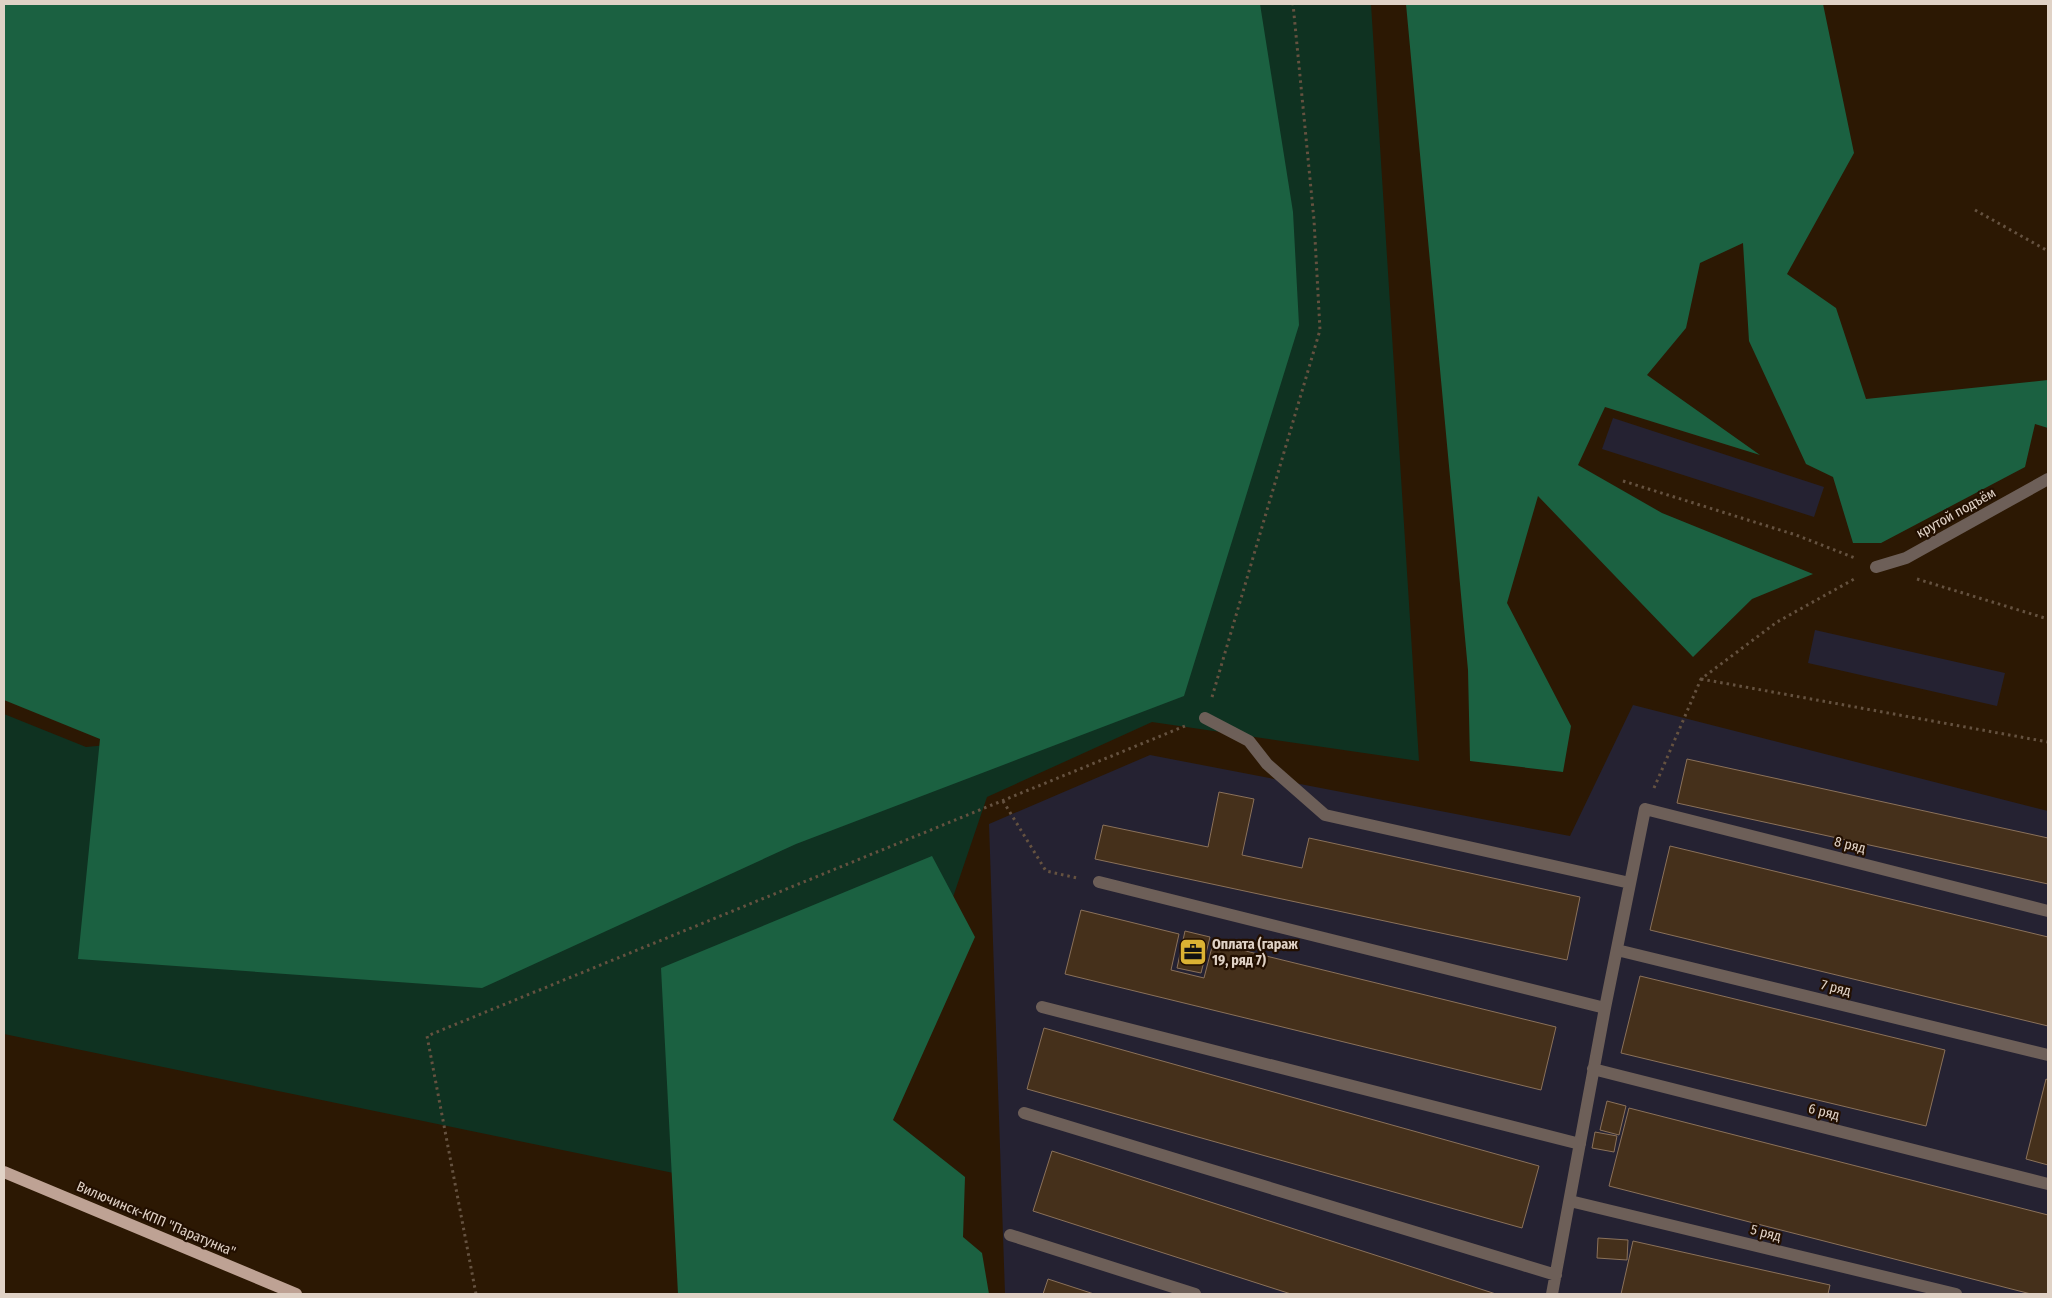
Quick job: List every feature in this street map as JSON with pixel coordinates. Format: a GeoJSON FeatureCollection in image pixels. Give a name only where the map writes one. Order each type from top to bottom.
{"type":"FeatureCollection","features":[{"type":"Feature","properties":{"kind":"main road","name":"Вилючинск-КПП \"Паратунка\""},"geometry":{"type":"LineString","coordinates":[[4,1172],[296,1294]]}},
{"type":"Feature","properties":{"kind":"street","name":"крутой подъём"},"geometry":{"type":"LineString","coordinates":[[1876,567],[1906,558],[2048,479]]}},
{"type":"Feature","properties":{"kind":"street"},"geometry":{"type":"LineString","coordinates":[[1205,718],[1249,742],[1268,764],[1324,815],[1630,883]]}},
{"type":"Feature","properties":{"kind":"street"},"geometry":{"type":"LineString","coordinates":[[1552,1294],[1593,1069],[1645,809]]}},
{"type":"Feature","properties":{"kind":"street","name":"8 ряд"},"geometry":{"type":"LineString","coordinates":[[1645,809],[2048,911]]}},
{"type":"Feature","properties":{"kind":"street"},"geometry":{"type":"LineString","coordinates":[[1099,882],[1605,1008]]}},
{"type":"Feature","properties":{"kind":"street","name":"7 ряд"},"geometry":{"type":"LineString","coordinates":[[1617,950],[2048,1055]]}},
{"type":"Feature","properties":{"kind":"street"},"geometry":{"type":"LineString","coordinates":[[1042,1007],[1580,1144]]}},
{"type":"Feature","properties":{"kind":"street","name":"6 ряд"},"geometry":{"type":"LineString","coordinates":[[1593,1069],[2048,1184]]}},
{"type":"Feature","properties":{"kind":"street"},"geometry":{"type":"LineString","coordinates":[[1024,1113],[1556,1275]]}},
{"type":"Feature","properties":{"kind":"street","name":"5 ряд"},"geometry":{"type":"LineString","coordinates":[[1570,1201],[1956,1294]]}},
{"type":"Feature","properties":{"kind":"street"},"geometry":{"type":"LineString","coordinates":[[1010,1235],[1195,1294]]}},
{"type":"Feature","properties":{"kind":"path"},"geometry":{"type":"LineString","coordinates":[[476,1294],[427,1036],[1205,718],[1320,330],[1314,220],[1293,4]]}},
{"type":"Feature","properties":{"kind":"path"},"geometry":{"type":"LineString","coordinates":[[1976,210],[2048,251]]}},
{"type":"Feature","properties":{"kind":"path"},"geometry":{"type":"LineString","coordinates":[[1623,481],[1796,535],[1876,567]]}},
{"type":"Feature","properties":{"kind":"path"},"geometry":{"type":"LineString","coordinates":[[1645,809],[1701,678],[1777,622],[1876,567]]}},
{"type":"Feature","properties":{"kind":"path"},"geometry":{"type":"LineString","coordinates":[[1914,578],[2048,619]]}},
{"type":"Feature","properties":{"kind":"path"},"geometry":{"type":"LineString","coordinates":[[1701,678],[2048,742]]}},
{"type":"Feature","properties":{"kind":"path"},"geometry":{"type":"LineString","coordinates":[[1003,801],[1046,871],[1099,882]]}},
{"type":"Feature","properties":{"kind":"shaded area"},"geometry":{"type":"Polygon","coordinates":[[[1613,418],[1824,487],[1814,517],[1602,449],[1613,418]]]}},
{"type":"Feature","properties":{"kind":"shaded area"},"geometry":{"type":"Polygon","coordinates":[[[1815,630],[2005,673],[1997,706],[1808,663],[1815,630]]]}},
{"type":"Feature","properties":{"kind":"shaded area"},"geometry":{"type":"Polygon","coordinates":[[[1633,705],[2048,811],[2048,1294],[1005,1294],[989,824],[1150,755],[1570,836],[1633,705]]]}},
{"type":"Feature","properties":{"kind":"green space"},"geometry":{"type":"Polygon","coordinates":[[[4,4],[1260,4],[1293,212],[1299,325],[1184,696],[796,844],[482,988],[78,959],[100,739],[4,700],[4,4]]]}},
{"type":"Feature","properties":{"kind":"green space"},"geometry":{"type":"Polygon","coordinates":[[[878,4],[1371,4],[1419,761],[1152,722],[987,797],[847,1209],[4,1034],[4,714],[86,747],[963,665],[878,4]]]}},
{"type":"Feature","properties":{"kind":"green space"},"geometry":{"type":"Polygon","coordinates":[[[1406,4],[1823,4],[1854,153],[1787,274],[1836,308],[1866,399],[2048,380],[2048,428],[2035,424],[2025,467],[1881,543],[1853,543],[1833,477],[1806,464],[1749,341],[1743,243],[1700,263],[1686,328],[1647,375],[1760,455],[1605,407],[1578,465],[1662,513],[1813,574],[1752,599],[1693,657],[1538,496],[1507,603],[1571,726],[1563,772],[1470,761],[1468,670],[1406,4]]]}},
{"type":"Feature","properties":{"kind":"green space"},"geometry":{"type":"Polygon","coordinates":[[[932,856],[975,937],[893,1120],[965,1177],[963,1237],[982,1253],[989,1294],[678,1294],[661,968],[932,856]]]}},
{"type":"Feature","properties":{"kind":"building"},"geometry":{"type":"Polygon","coordinates":[[[1687,759],[2048,838],[2048,884],[1677,803],[1687,759]]]}},
{"type":"Feature","properties":{"kind":"building"},"geometry":{"type":"Polygon","coordinates":[[[1219,792],[1254,799],[1242,855],[1302,868],[1309,838],[1580,897],[1567,960],[1095,859],[1103,825],[1208,847],[1219,792]]]}},
{"type":"Feature","properties":{"kind":"building"},"geometry":{"type":"Polygon","coordinates":[[[1670,846],[2048,937],[2048,1026],[1650,930],[1670,846]]]}},
{"type":"Feature","properties":{"kind":"building"},"geometry":{"type":"Polygon","coordinates":[[[1081,910],[1179,934],[1171,970],[1204,978],[1213,943],[1556,1027],[1541,1090],[1065,974],[1081,910]]]}},
{"type":"Feature","properties":{"kind":"building","name":"Оплата (гараж 19, ряд 7)"},"geometry":{"type":"Polygon","coordinates":[[[1185,931],[1210,937],[1201,973],[1177,968],[1185,931]]]}},
{"type":"Feature","properties":{"kind":"building"},"geometry":{"type":"Polygon","coordinates":[[[1640,976],[1945,1050],[1926,1126],[1621,1053],[1640,976]]]}},
{"type":"Feature","properties":{"kind":"building"},"geometry":{"type":"Polygon","coordinates":[[[1044,1028],[1539,1166],[1522,1228],[1027,1089],[1044,1028]]]}},
{"type":"Feature","properties":{"kind":"building"},"geometry":{"type":"Polygon","coordinates":[[[2046,1079],[2048,1080],[2048,1165],[2026,1159],[2046,1079]]]}},
{"type":"Feature","properties":{"kind":"building"},"geometry":{"type":"Polygon","coordinates":[[[1607,1101],[1626,1106],[1619,1135],[1600,1130],[1607,1101]]]}},
{"type":"Feature","properties":{"kind":"building"},"geometry":{"type":"Polygon","coordinates":[[[1629,1108],[2048,1215],[2048,1294],[2031,1294],[1609,1186],[1629,1108]]]}},
{"type":"Feature","properties":{"kind":"building"},"geometry":{"type":"Polygon","coordinates":[[[1595,1132],[1617,1136],[1614,1152],[1592,1148],[1595,1132]]]}},
{"type":"Feature","properties":{"kind":"building"},"geometry":{"type":"Polygon","coordinates":[[[1052,1151],[1496,1294],[1291,1294],[1033,1211],[1052,1151]]]}},
{"type":"Feature","properties":{"kind":"building"},"geometry":{"type":"Polygon","coordinates":[[[1598,1238],[1628,1240],[1627,1260],[1597,1258],[1598,1238]]]}},
{"type":"Feature","properties":{"kind":"building"},"geometry":{"type":"Polygon","coordinates":[[[1633,1241],[1830,1285],[1828,1294],[1621,1294],[1633,1241]]]}},
{"type":"Feature","properties":{"kind":"building"},"geometry":{"type":"Polygon","coordinates":[[[1048,1279],[1094,1294],[1043,1294],[1048,1279]]]}},
{"type":"Feature","properties":{"kind":"place","name":"Оплата (гараж 19, ряд 7)"},"geometry":{"type":"Point","coordinates":[1193,952]}}]}
